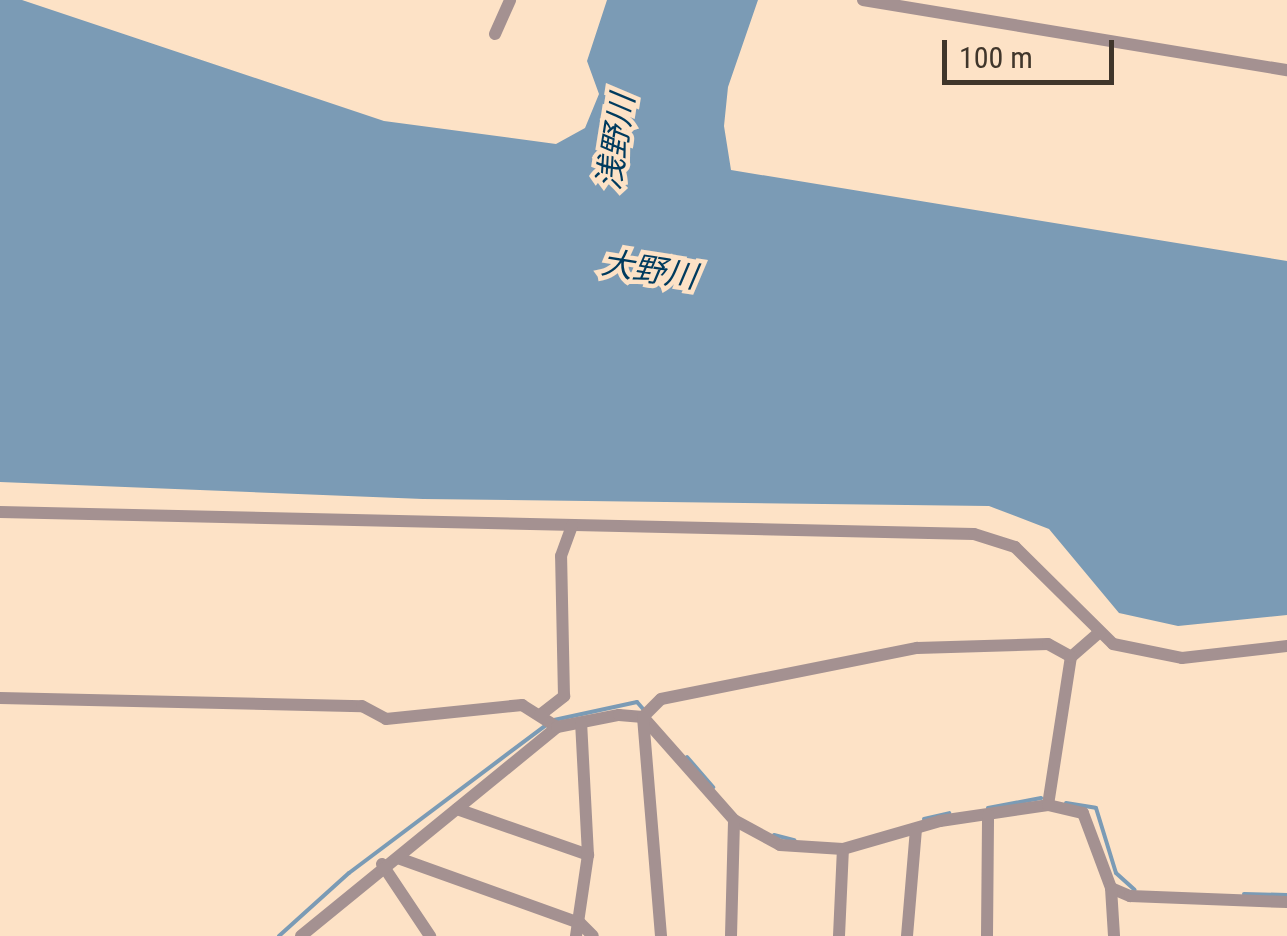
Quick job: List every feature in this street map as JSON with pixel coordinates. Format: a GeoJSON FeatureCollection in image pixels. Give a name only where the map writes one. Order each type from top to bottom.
{"type":"FeatureCollection","features":[{"type":"Feature","properties":{"kind":"street"},"geometry":{"type":"LineString","coordinates":[[495,34],[510,0]]}},
{"type":"Feature","properties":{"kind":"street"},"geometry":{"type":"LineString","coordinates":[[863,0],[1287,70]]}},
{"type":"Feature","properties":{"kind":"street"},"geometry":{"type":"LineString","coordinates":[[0,512],[974,534],[1015,547],[1100,632],[1144,654],[1182,658],[1287,646]]}},
{"type":"Feature","properties":{"kind":"street"},"geometry":{"type":"LineString","coordinates":[[307,934],[382,864],[398,858],[456,809],[550,721],[564,696],[561,556],[572,524]]}},
{"type":"Feature","properties":{"kind":"street"},"geometry":{"type":"LineString","coordinates":[[1048,805],[1071,657],[1100,632]]}},
{"type":"Feature","properties":{"kind":"street"},"geometry":{"type":"LineString","coordinates":[[0,698],[362,706],[386,718],[522,705],[550,721],[581,723],[646,714],[684,691],[868,653],[1048,644],[1071,657]]}},
{"type":"Feature","properties":{"kind":"street"},"geometry":{"type":"LineString","coordinates":[[646,714],[734,820],[780,844],[843,849],[916,829],[1048,805],[1083,813],[1111,888],[1114,936]]}},
{"type":"Feature","properties":{"kind":"street"},"geometry":{"type":"LineString","coordinates":[[646,714],[660,936]]}},
{"type":"Feature","properties":{"kind":"street"},"geometry":{"type":"LineString","coordinates":[[578,929],[588,856],[581,723]]}},
{"type":"Feature","properties":{"kind":"street"},"geometry":{"type":"LineString","coordinates":[[456,809],[588,856]]}},
{"type":"Feature","properties":{"kind":"street"},"geometry":{"type":"LineString","coordinates":[[987,936],[988,815]]}},
{"type":"Feature","properties":{"kind":"street"},"geometry":{"type":"LineString","coordinates":[[731,936],[734,820]]}},
{"type":"Feature","properties":{"kind":"street"},"geometry":{"type":"LineString","coordinates":[[907,936],[916,829]]}},
{"type":"Feature","properties":{"kind":"street"},"geometry":{"type":"LineString","coordinates":[[839,936],[843,849]]}},
{"type":"Feature","properties":{"kind":"street"},"geometry":{"type":"LineString","coordinates":[[398,858],[592,936]]}},
{"type":"Feature","properties":{"kind":"street"},"geometry":{"type":"LineString","coordinates":[[382,864],[430,936]]}},
{"type":"Feature","properties":{"kind":"street"},"geometry":{"type":"LineString","coordinates":[[1111,888],[1130,896],[1287,902]]}},
{"type":"Feature","properties":{"kind":"water"},"geometry":{"type":"Polygon","coordinates":[[[0,0],[22,0],[384,121],[556,144],[585,128],[599,94],[587,61],[607,0],[758,0],[728,87],[724,126],[731,170],[1287,261],[1287,615],[1178,626],[1119,613],[1049,529],[989,506],[423,499],[0,482],[0,0]]]}},
{"type":"Feature","properties":{"kind":"waterway"},"geometry":{"type":"LineString","coordinates":[[554,720],[637,702],[643,709]]}},
{"type":"Feature","properties":{"kind":"waterway"},"geometry":{"type":"LineString","coordinates":[[279,936],[349,873],[546,725]]}},
{"type":"Feature","properties":{"kind":"waterway"},"geometry":{"type":"LineString","coordinates":[[687,757],[713,787]]}},
{"type":"Feature","properties":{"kind":"waterway"},"geometry":{"type":"LineString","coordinates":[[988,808],[1041,798]]}},
{"type":"Feature","properties":{"kind":"waterway"},"geometry":{"type":"LineString","coordinates":[[1066,803],[1096,808],[1116,873],[1135,890]]}},
{"type":"Feature","properties":{"kind":"waterway"},"geometry":{"type":"LineString","coordinates":[[924,819],[949,813]]}},
{"type":"Feature","properties":{"kind":"waterway"},"geometry":{"type":"LineString","coordinates":[[774,835],[794,840]]}},
{"type":"Feature","properties":{"kind":"waterway"},"geometry":{"type":"LineString","coordinates":[[1244,894],[1287,895]]}},
{"type":"Feature","properties":{"kind":"water label","name":"浅野川"},"geometry":{"type":"Point","coordinates":[616,142]}},
{"type":"Feature","properties":{"kind":"water label","name":"大野川"},"geometry":{"type":"Point","coordinates":[649,270]}}]}
